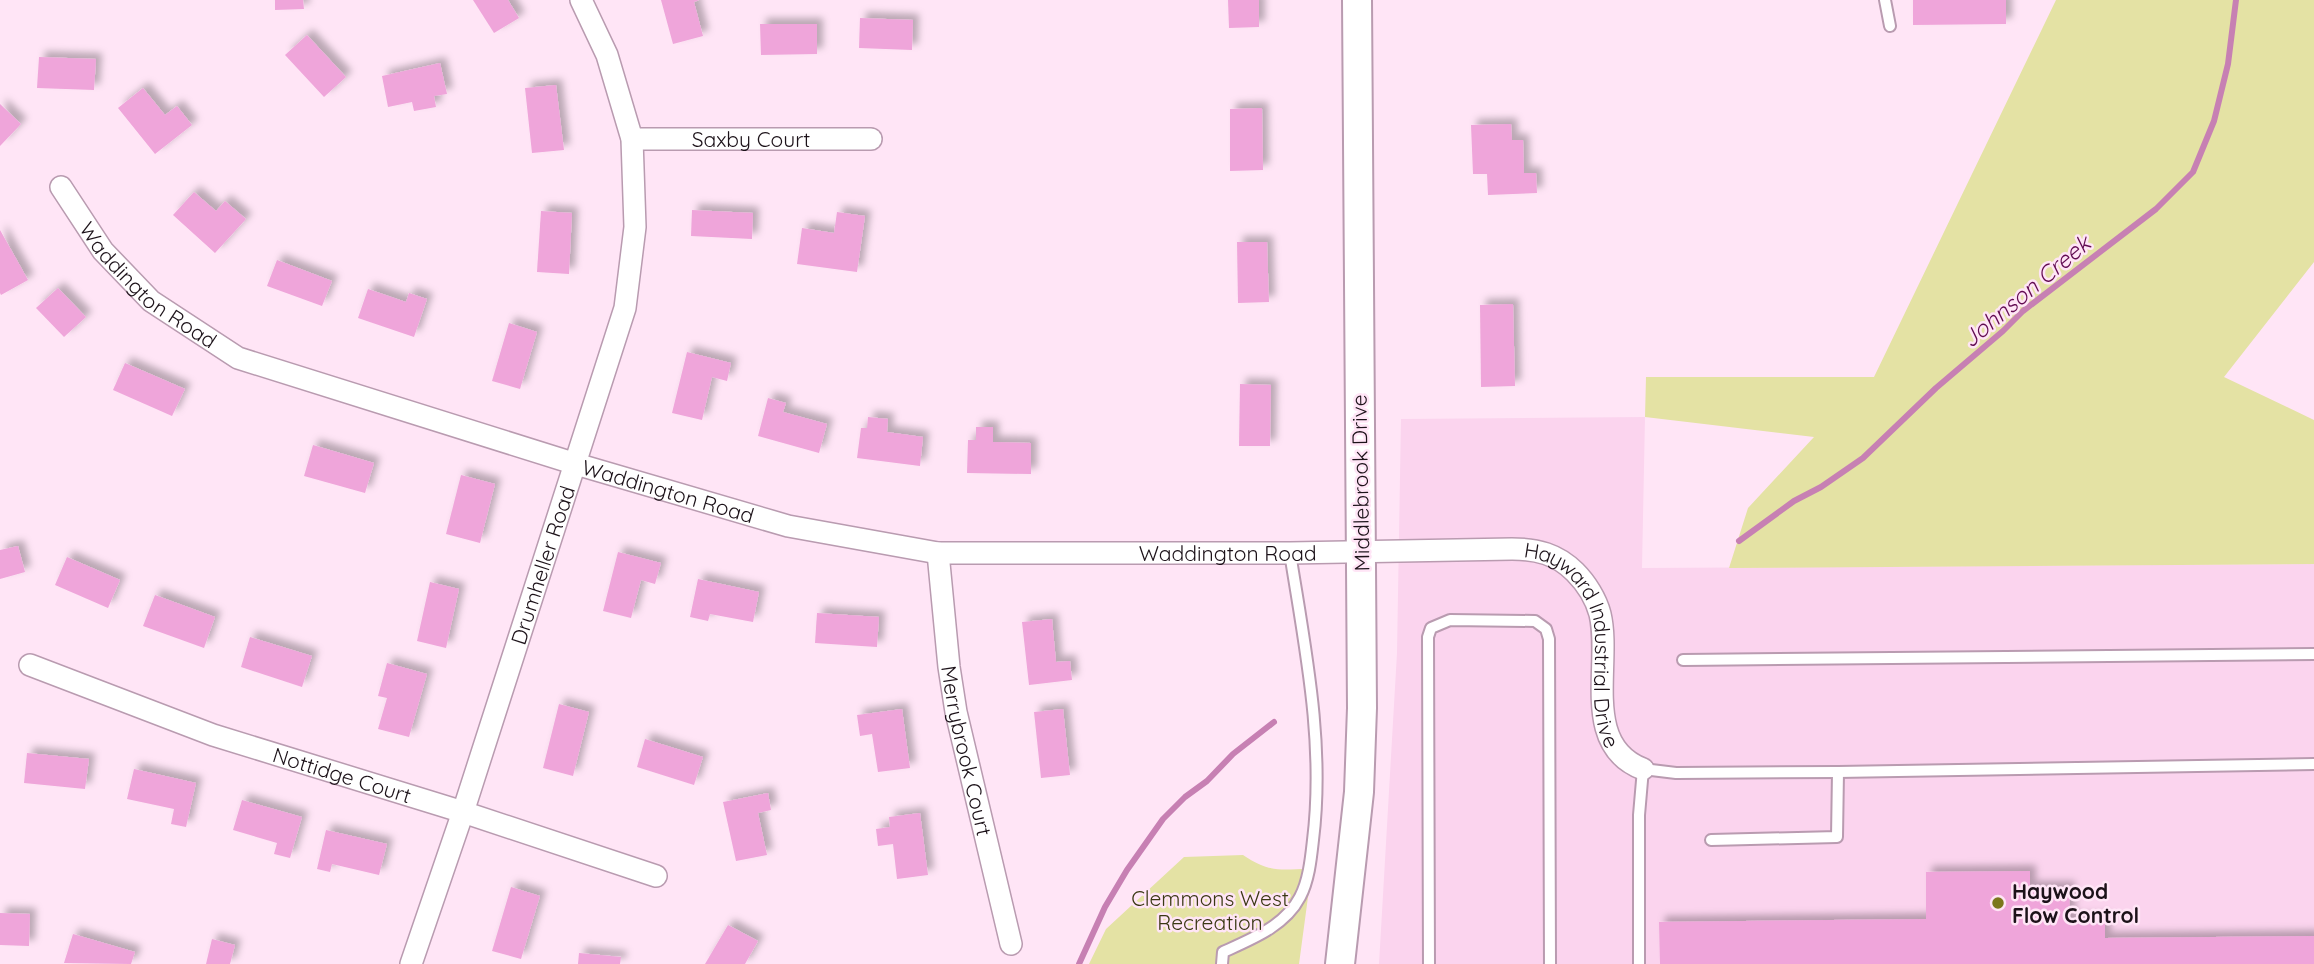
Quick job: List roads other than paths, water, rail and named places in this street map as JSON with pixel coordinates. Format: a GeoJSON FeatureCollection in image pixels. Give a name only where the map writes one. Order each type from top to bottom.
{"type":"FeatureCollection","features":[{"type":"Feature","properties":{"kind":"street","name":"Drumheller Road"},"geometry":{"type":"LineString","coordinates":[[411,964],[463,812],[625,308],[635,228],[632,139],[607,55],[581,0]]}},
{"type":"Feature","properties":{"kind":"street","name":"Middlebrook Drive"},"geometry":{"type":"LineString","coordinates":[[1340,964],[1361,761],[1357,0]]}},
{"type":"Feature","properties":{"kind":"street","name":"Saxby Court"},"geometry":{"type":"LineString","coordinates":[[632,139],[871,139]]}},
{"type":"Feature","properties":{"kind":"street","name":"Waddington Road"},"geometry":{"type":"LineString","coordinates":[[61,187],[103,251],[151,301],[238,358],[576,464],[788,526],[938,553],[1361,551]]}},
{"type":"Feature","properties":{"kind":"street","name":"Hayward Industrial Drive"},"geometry":{"type":"LineString","coordinates":[[1361,551],[1529,549],[1556,557],[1567,565],[1586,585],[1599,611],[1602,634],[1603,720],[1609,738],[1626,761],[1643,769]]}},
{"type":"Feature","properties":{"kind":"street","name":"Merrybrook Court"},"geometry":{"type":"LineString","coordinates":[[938,553],[948,667],[956,712],[1011,944]]}},
{"type":"Feature","properties":{"kind":"street","name":"Nottidge Court"},"geometry":{"type":"LineString","coordinates":[[30,666],[213,735],[463,812],[656,876]]}},
{"type":"Feature","properties":{"kind":"lane"},"geometry":{"type":"LineString","coordinates":[[1885,0],[1890,26]]}},
{"type":"Feature","properties":{"kind":"lane"},"geometry":{"type":"LineString","coordinates":[[1222,964],[1223,952],[1265,931],[1293,907],[1305,886],[1311,855],[1317,806],[1315,720],[1290,553]]}},
{"type":"Feature","properties":{"kind":"lane"},"geometry":{"type":"LineString","coordinates":[[1429,964],[1428,637],[1431,628],[1438,624],[1463,620],[1535,621],[1546,629],[1549,639],[1550,964]]}},
{"type":"Feature","properties":{"kind":"lane"},"geometry":{"type":"LineString","coordinates":[[1683,660],[2314,654]]}},
{"type":"Feature","properties":{"kind":"lane"},"geometry":{"type":"LineString","coordinates":[[1639,964],[1639,815],[1643,769],[1676,773],[1838,772],[2314,764]]}},
{"type":"Feature","properties":{"kind":"lane"},"geometry":{"type":"LineString","coordinates":[[1711,840],[1837,837],[1838,772]]}},
{"type":"Feature","properties":{"kind":"waterway","name":"Johnson Creek"},"geometry":{"type":"LineString","coordinates":[[1739,541],[1794,501],[1821,487],[1863,458],[1936,388],[2023,311],[2156,209],[2193,172],[2214,121],[2228,64],[2236,0]]}},
{"type":"Feature","properties":{"kind":"waterway","name":"Johnson Creek"},"geometry":{"type":"LineString","coordinates":[[1079,964],[1105,907],[1163,819],[1233,754],[1274,722]]}},
{"type":"Feature","properties":{"kind":"place","name":"Haywood Flow Control"},"geometry":{"type":"Point","coordinates":[1998,903]}},
{"type":"Feature","properties":{"kind":"park label","name":"Clemmons West Recreation"},"geometry":{"type":"Point","coordinates":[1210,910]}}]}
